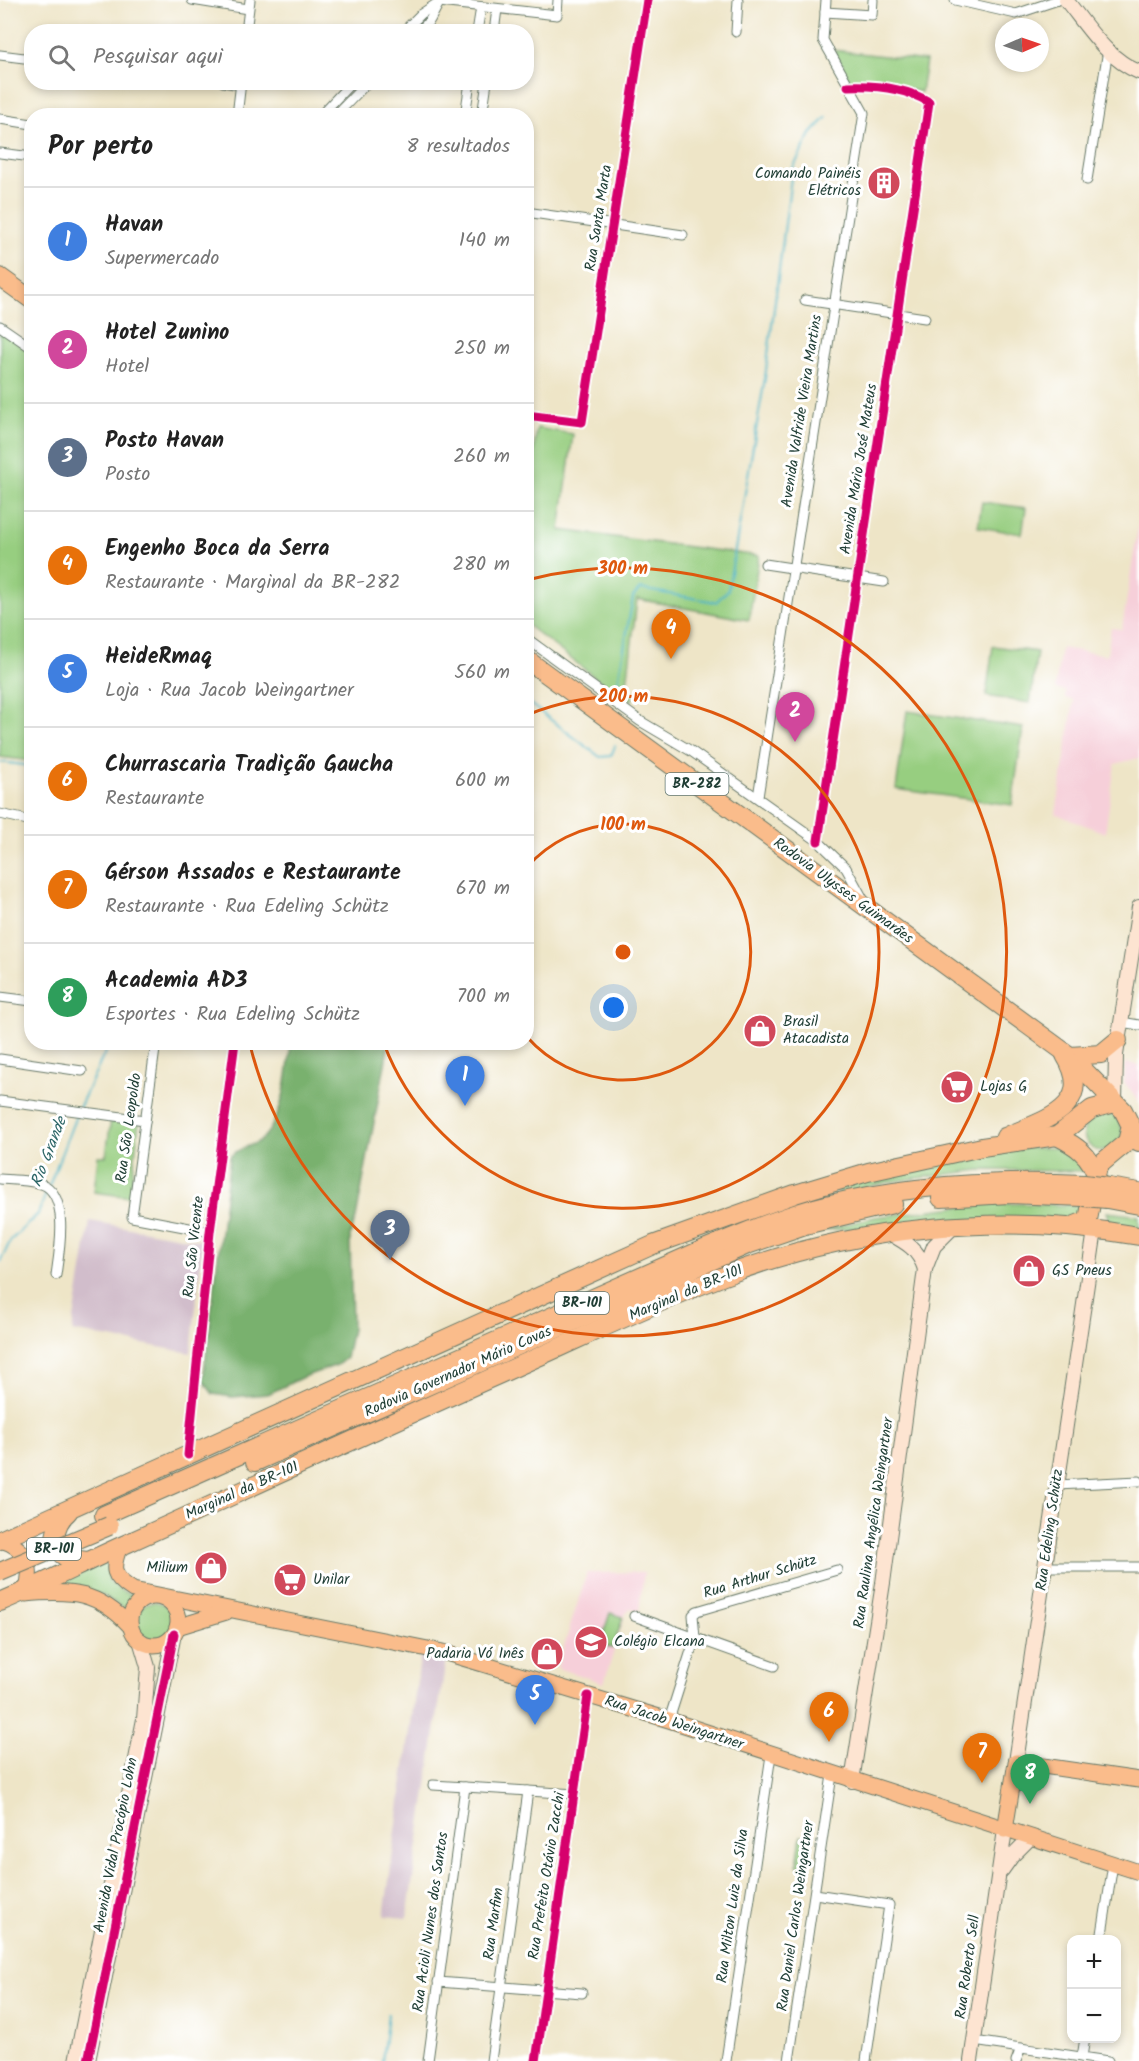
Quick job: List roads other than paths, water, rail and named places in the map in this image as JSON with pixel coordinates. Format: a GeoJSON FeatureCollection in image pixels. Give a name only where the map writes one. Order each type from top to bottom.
{"type":"FeatureCollection","features":[{"type":"Feature","properties":{"kind":"highway"},"geometry":{"type":"LineString","coordinates":[[0,277],[24,294]]}},
{"type":"Feature","properties":{"kind":"highway","name":"Rodovia Ulysses Guimarães"},"geometry":{"type":"LineString","coordinates":[[534,665],[1066,1053],[1129,1119],[1135,1134]]}},
{"type":"Feature","properties":{"kind":"highway"},"geometry":{"type":"LineString","coordinates":[[982,1147],[1046,1120],[1066,1106],[1074,1092],[1075,1076],[1066,1053],[1101,1054],[1117,1048]]}},
{"type":"Feature","properties":{"kind":"highway"},"geometry":{"type":"LineString","coordinates":[[1085,1113],[1099,1085]]}},
{"type":"Feature","properties":{"kind":"highway"},"geometry":{"type":"LineString","coordinates":[[0,1540],[69,1511],[653,1245],[831,1182],[982,1147],[1057,1136],[1085,1113],[1115,1103]]}},
{"type":"Feature","properties":{"kind":"highway"},"geometry":{"type":"LineString","coordinates":[[1070,1227],[1088,1220],[1100,1163],[1135,1134]]}},
{"type":"Feature","properties":{"kind":"highway"},"geometry":{"type":"LineString","coordinates":[[1057,1136],[1091,1161],[1096,1189]]}},
{"type":"Feature","properties":{"kind":"highway"},"geometry":{"type":"LineString","coordinates":[[1118,1232],[1107,1226],[1100,1216],[1104,1176],[1112,1163],[1128,1155],[1139,1154]]}},
{"type":"Feature","properties":{"kind":"highway","name":"Rodovia Governador Mário Covas"},"geometry":{"type":"LineString","coordinates":[[0,1572],[314,1422],[749,1230],[825,1205],[933,1186],[1000,1181],[1139,1192]]}},
{"type":"Feature","properties":{"kind":"highway","name":"Rodovia Governador Mário Covas"},"geometry":{"type":"LineString","coordinates":[[0,1559],[106,1521],[773,1235],[841,1215],[907,1202],[968,1196],[1096,1189],[1139,1205]]}},
{"type":"Feature","properties":{"kind":"highway"},"geometry":{"type":"LineString","coordinates":[[668,1300],[716,1272],[841,1215]]}},
{"type":"Feature","properties":{"kind":"highway","name":"Marginal da BR-101"},"geometry":{"type":"LineString","coordinates":[[14,1596],[120,1546],[668,1300],[756,1264],[816,1248],[889,1233],[952,1227],[1018,1224],[1070,1227],[1139,1236]]}},
{"type":"Feature","properties":{"kind":"highway"},"geometry":{"type":"LineString","coordinates":[[606,1267],[749,1230]]}},
{"type":"Feature","properties":{"kind":"highway"},"geometry":{"type":"LineString","coordinates":[[314,1422],[443,1340]]}},
{"type":"Feature","properties":{"kind":"highway"},"geometry":{"type":"LineString","coordinates":[[69,1511],[58,1523],[55,1534],[57,1545],[62,1554],[69,1558],[88,1561]]}},
{"type":"Feature","properties":{"kind":"main road"},"geometry":{"type":"LineString","coordinates":[[1066,0],[1108,50],[1139,72]]}},
{"type":"Feature","properties":{"kind":"main road"},"geometry":{"type":"LineString","coordinates":[[1115,1103],[1117,1048],[1139,908]]}},
{"type":"Feature","properties":{"kind":"main road"},"geometry":{"type":"LineString","coordinates":[[1099,1085],[1117,1048]]}},
{"type":"Feature","properties":{"kind":"main road","name":"Rua Raulina Angélica Weingartner"},"geometry":{"type":"LineString","coordinates":[[852,1781],[883,1583],[925,1269],[934,1246],[952,1227]]}},
{"type":"Feature","properties":{"kind":"main road","name":"Rua Edeling Schütz"},"geometry":{"type":"LineString","coordinates":[[1005,1830],[1095,1230]]}},
{"type":"Feature","properties":{"kind":"main road"},"geometry":{"type":"LineString","coordinates":[[889,1233],[913,1247],[925,1269]]}},
{"type":"Feature","properties":{"kind":"main road"},"geometry":{"type":"LineString","coordinates":[[0,1540],[18,1547],[25,1555],[30,1573],[14,1596]]}},
{"type":"Feature","properties":{"kind":"main road","name":"Rua Jacob Weingartner"},"geometry":{"type":"LineString","coordinates":[[120,1546],[114,1568],[120,1582],[132,1590],[158,1597],[425,1647],[669,1720],[771,1755],[1139,1872]]}},
{"type":"Feature","properties":{"kind":"main road"},"geometry":{"type":"LineString","coordinates":[[14,1596],[57,1591],[92,1597],[106,1603],[135,1633],[147,1644],[162,1644],[176,1631],[178,1619],[172,1605],[158,1597],[150,1597],[136,1604],[130,1619],[135,1633]]}},
{"type":"Feature","properties":{"kind":"main road","name":"Rua Jacob Weingartner"},"geometry":{"type":"LineString","coordinates":[[176,1631],[205,1617],[233,1611]]}},
{"type":"Feature","properties":{"kind":"main road","name":"Avenida Vidal Procópio Lohn"},"geometry":{"type":"LineString","coordinates":[[88,2061],[176,1631]]}},
{"type":"Feature","properties":{"kind":"main road","name":"Avenida Vidal Procópio Lohn"},"geometry":{"type":"LineString","coordinates":[[76,2061],[144,1719],[148,1667],[135,1633]]}},
{"type":"Feature","properties":{"kind":"main road"},"geometry":{"type":"LineString","coordinates":[[1016,1762],[1139,1780]]}},
{"type":"Feature","properties":{"kind":"main road","name":"Rua Roberto Sell"},"geometry":{"type":"LineString","coordinates":[[971,2061],[1005,1830]]}},
{"type":"Feature","properties":{"kind":"main road","name":"Rua Roberto Sell"},"geometry":{"type":"LineString","coordinates":[[998,1877],[1009,1858],[1031,1837]]}},
{"type":"Feature","properties":{"kind":"street"},"geometry":{"type":"LineString","coordinates":[[192,0],[249,5],[247,24]]}},
{"type":"Feature","properties":{"kind":"street"},"geometry":{"type":"LineString","coordinates":[[411,24],[439,1],[557,15],[558,0]]}},
{"type":"Feature","properties":{"kind":"street","name":"Rua Santa Marta"},"geometry":{"type":"LineString","coordinates":[[534,416],[582,422],[646,19],[647,0]]}},
{"type":"Feature","properties":{"kind":"street"},"geometry":{"type":"LineString","coordinates":[[736,32],[738,0]]}},
{"type":"Feature","properties":{"kind":"street"},"geometry":{"type":"LineString","coordinates":[[826,0],[825,12],[872,15],[873,0]]}},
{"type":"Feature","properties":{"kind":"street"},"geometry":{"type":"LineString","coordinates":[[955,0],[1016,14],[1058,0]]}},
{"type":"Feature","properties":{"kind":"street"},"geometry":{"type":"LineString","coordinates":[[426,24],[439,1]]}},
{"type":"Feature","properties":{"kind":"street"},"geometry":{"type":"LineString","coordinates":[[478,24],[481,7]]}},
{"type":"Feature","properties":{"kind":"street"},"geometry":{"type":"LineString","coordinates":[[495,24],[497,9]]}},
{"type":"Feature","properties":{"kind":"street","name":"Avenida Valfride Vieira Martins"},"geometry":{"type":"LineString","coordinates":[[758,797],[864,113],[823,40],[825,12]]}},
{"type":"Feature","properties":{"kind":"street"},"geometry":{"type":"LineString","coordinates":[[1087,180],[1097,104],[1108,50]]}},
{"type":"Feature","properties":{"kind":"street"},"geometry":{"type":"LineString","coordinates":[[0,55],[24,58]]}},
{"type":"Feature","properties":{"kind":"street","name":"Avenida Mário José Mateus"},"geometry":{"type":"LineString","coordinates":[[818,841],[929,102],[894,89],[848,86]]}},
{"type":"Feature","properties":{"kind":"street"},"geometry":{"type":"LineString","coordinates":[[238,108],[240,90]]}},
{"type":"Feature","properties":{"kind":"street"},"geometry":{"type":"LineString","coordinates":[[328,107],[344,90]]}},
{"type":"Feature","properties":{"kind":"street"},"geometry":{"type":"LineString","coordinates":[[342,108],[360,90]]}},
{"type":"Feature","properties":{"kind":"street"},"geometry":{"type":"LineString","coordinates":[[466,108],[469,90]]}},
{"type":"Feature","properties":{"kind":"street"},"geometry":{"type":"LineString","coordinates":[[483,108],[486,90]]}},
{"type":"Feature","properties":{"kind":"street"},"geometry":{"type":"LineString","coordinates":[[0,119],[24,123]]}},
{"type":"Feature","properties":{"kind":"street"},"geometry":{"type":"LineString","coordinates":[[0,153],[24,156]]}},
{"type":"Feature","properties":{"kind":"street"},"geometry":{"type":"LineString","coordinates":[[534,213],[683,235]]}},
{"type":"Feature","properties":{"kind":"street"},"geometry":{"type":"LineString","coordinates":[[805,300],[926,318]]}},
{"type":"Feature","properties":{"kind":"street"},"geometry":{"type":"LineString","coordinates":[[0,326],[24,342]]}},
{"type":"Feature","properties":{"kind":"street"},"geometry":{"type":"LineString","coordinates":[[765,564],[884,582]]}},
{"type":"Feature","properties":{"kind":"street"},"geometry":{"type":"LineString","coordinates":[[534,644],[640,721],[691,751],[818,841],[846,868],[868,909]]}},
{"type":"Feature","properties":{"kind":"street"},"geometry":{"type":"LineString","coordinates":[[0,814],[24,819]]}},
{"type":"Feature","properties":{"kind":"street"},"geometry":{"type":"LineString","coordinates":[[0,997],[24,1000]]}},
{"type":"Feature","properties":{"kind":"street"},"geometry":{"type":"LineString","coordinates":[[1121,1022],[1139,1025]]}},
{"type":"Feature","properties":{"kind":"street","name":"Rua São Leopoldo"},"geometry":{"type":"LineString","coordinates":[[155,1050],[132,1217],[210,1232]]}},
{"type":"Feature","properties":{"kind":"street","name":"Rua São Vicente"},"geometry":{"type":"LineString","coordinates":[[188,1455],[210,1232],[234,1050]]}},
{"type":"Feature","properties":{"kind":"street"},"geometry":{"type":"LineString","coordinates":[[0,1059],[82,1071]]}},
{"type":"Feature","properties":{"kind":"street"},"geometry":{"type":"LineString","coordinates":[[0,1101],[145,1120]]}},
{"type":"Feature","properties":{"kind":"street"},"geometry":{"type":"LineString","coordinates":[[0,1179],[48,1188],[58,1203],[60,1224],[56,1275]]}},
{"type":"Feature","properties":{"kind":"street"},"geometry":{"type":"LineString","coordinates":[[1057,1485],[1139,1481]]}},
{"type":"Feature","properties":{"kind":"street"},"geometry":{"type":"LineString","coordinates":[[1045,1567],[1139,1567]]}},
{"type":"Feature","properties":{"kind":"street","name":"Rua Arthur Schütz"},"geometry":{"type":"LineString","coordinates":[[669,1720],[695,1638],[693,1615],[697,1611],[837,1570]]}},
{"type":"Feature","properties":{"kind":"street"},"geometry":{"type":"LineString","coordinates":[[634,1616],[774,1665]]}},
{"type":"Feature","properties":{"kind":"street","name":"Rua Prefeito Otávio Zacchi"},"geometry":{"type":"LineString","coordinates":[[536,2061],[588,1696]]}},
{"type":"Feature","properties":{"kind":"street","name":"Rua Milton Luiz da Silva"},"geometry":{"type":"LineString","coordinates":[[726,2061],[771,1755]]}},
{"type":"Feature","properties":{"kind":"street","name":"Rua Daniel Carlos Weingartner"},"geometry":{"type":"LineString","coordinates":[[789,2061],[832,1774]]}},
{"type":"Feature","properties":{"kind":"street"},"geometry":{"type":"LineString","coordinates":[[433,1785],[575,1794]]}},
{"type":"Feature","properties":{"kind":"street","name":"Rua Acioli Nunes dos Santos"},"geometry":{"type":"LineString","coordinates":[[428,2061],[465,1787]]}},
{"type":"Feature","properties":{"kind":"street","name":"Rua Marfim"},"geometry":{"type":"LineString","coordinates":[[491,2061],[528,1791]]}},
{"type":"Feature","properties":{"kind":"street"},"geometry":{"type":"LineString","coordinates":[[1102,1935],[1113,1864]]}},
{"type":"Feature","properties":{"kind":"street"},"geometry":{"type":"LineString","coordinates":[[815,1894],[889,1905],[866,2061]]}},
{"type":"Feature","properties":{"kind":"street"},"geometry":{"type":"LineString","coordinates":[[438,1982],[582,1993]]}},
{"type":"Feature","properties":{"kind":"street"},"geometry":{"type":"LineString","coordinates":[[974,2041],[1108,2061]]}},
{"type":"Feature","properties":{"kind":"street"},"geometry":{"type":"LineString","coordinates":[[1082,2057],[1084,2043]]}},
{"type":"Feature","properties":{"kind":"street"},"geometry":{"type":"LineString","coordinates":[[1016,2061],[1021,2048]]}},
{"type":"Feature","properties":{"kind":"waterway"},"geometry":{"type":"LineString","coordinates":[[617,688],[633,597],[640,589],[716,602],[728,590],[765,378],[792,170],[811,134],[827,117]]}},
{"type":"Feature","properties":{"kind":"waterway"},"geometry":{"type":"LineString","coordinates":[[534,707],[600,757],[611,756],[615,746]]}},
{"type":"Feature","properties":{"kind":"waterway"},"geometry":{"type":"LineString","coordinates":[[0,762],[24,765]]}},
{"type":"Feature","properties":{"kind":"waterway","name":"Rio Grande"},"geometry":{"type":"LineString","coordinates":[[79,1108],[106,1050]]}},
{"type":"Feature","properties":{"kind":"waterway","name":"Rio Grande"},"geometry":{"type":"LineString","coordinates":[[49,1186],[77,1113]]}},
{"type":"Feature","properties":{"kind":"waterway","name":"Rio Grande"},"geometry":{"type":"LineString","coordinates":[[0,1262],[11,1240],[38,1214],[47,1191]]}},
{"type":"Feature","properties":{"kind":"waterway"},"geometry":{"type":"LineString","coordinates":[[382,2061],[388,2014]]}},
{"type":"Feature","properties":{"kind":"place","name":"Comando Painéis Elétricos"},"geometry":{"type":"Point","coordinates":[884,183]}},
{"type":"Feature","properties":{"kind":"place","name":"Engenho Boca da Serra"},"geometry":{"type":"Point","coordinates":[671,659]}},
{"type":"Feature","properties":{"kind":"place","name":"Hotel Zunino"},"geometry":{"type":"Point","coordinates":[795,742]}},
{"type":"Feature","properties":{"kind":"place","name":"Brasil Atacadista"},"geometry":{"type":"Point","coordinates":[760,1031]}},
{"type":"Feature","properties":{"kind":"place","name":"Lojas G"},"geometry":{"type":"Point","coordinates":[957,1087]}},
{"type":"Feature","properties":{"kind":"place","name":"Havan"},"geometry":{"type":"Point","coordinates":[465,1106]}},
{"type":"Feature","properties":{"kind":"place","name":"Posto Havan"},"geometry":{"type":"Point","coordinates":[390,1260]}},
{"type":"Feature","properties":{"kind":"place","name":"GS Pneus"},"geometry":{"type":"Point","coordinates":[1029,1271]}},
{"type":"Feature","properties":{"kind":"place","name":"Milium"},"geometry":{"type":"Point","coordinates":[211,1568]}},
{"type":"Feature","properties":{"kind":"place","name":"Unilar"},"geometry":{"type":"Point","coordinates":[290,1580]}},
{"type":"Feature","properties":{"kind":"place","name":"Colégio Elcana"},"geometry":{"type":"Point","coordinates":[591,1642]}},
{"type":"Feature","properties":{"kind":"place","name":"Padaria Vó Inês"},"geometry":{"type":"Point","coordinates":[547,1654]}},
{"type":"Feature","properties":{"kind":"place","name":"HeideRmaq"},"geometry":{"type":"Point","coordinates":[535,1725]}},
{"type":"Feature","properties":{"kind":"place","name":"Churrascaria Tradição Gaucha"},"geometry":{"type":"Point","coordinates":[829,1742]}},
{"type":"Feature","properties":{"kind":"place","name":"Gérson Assados e Restaurante"},"geometry":{"type":"Point","coordinates":[982,1783]}},
{"type":"Feature","properties":{"kind":"place","name":"Academia AD3"},"geometry":{"type":"Point","coordinates":[1030,1804]}}]}
